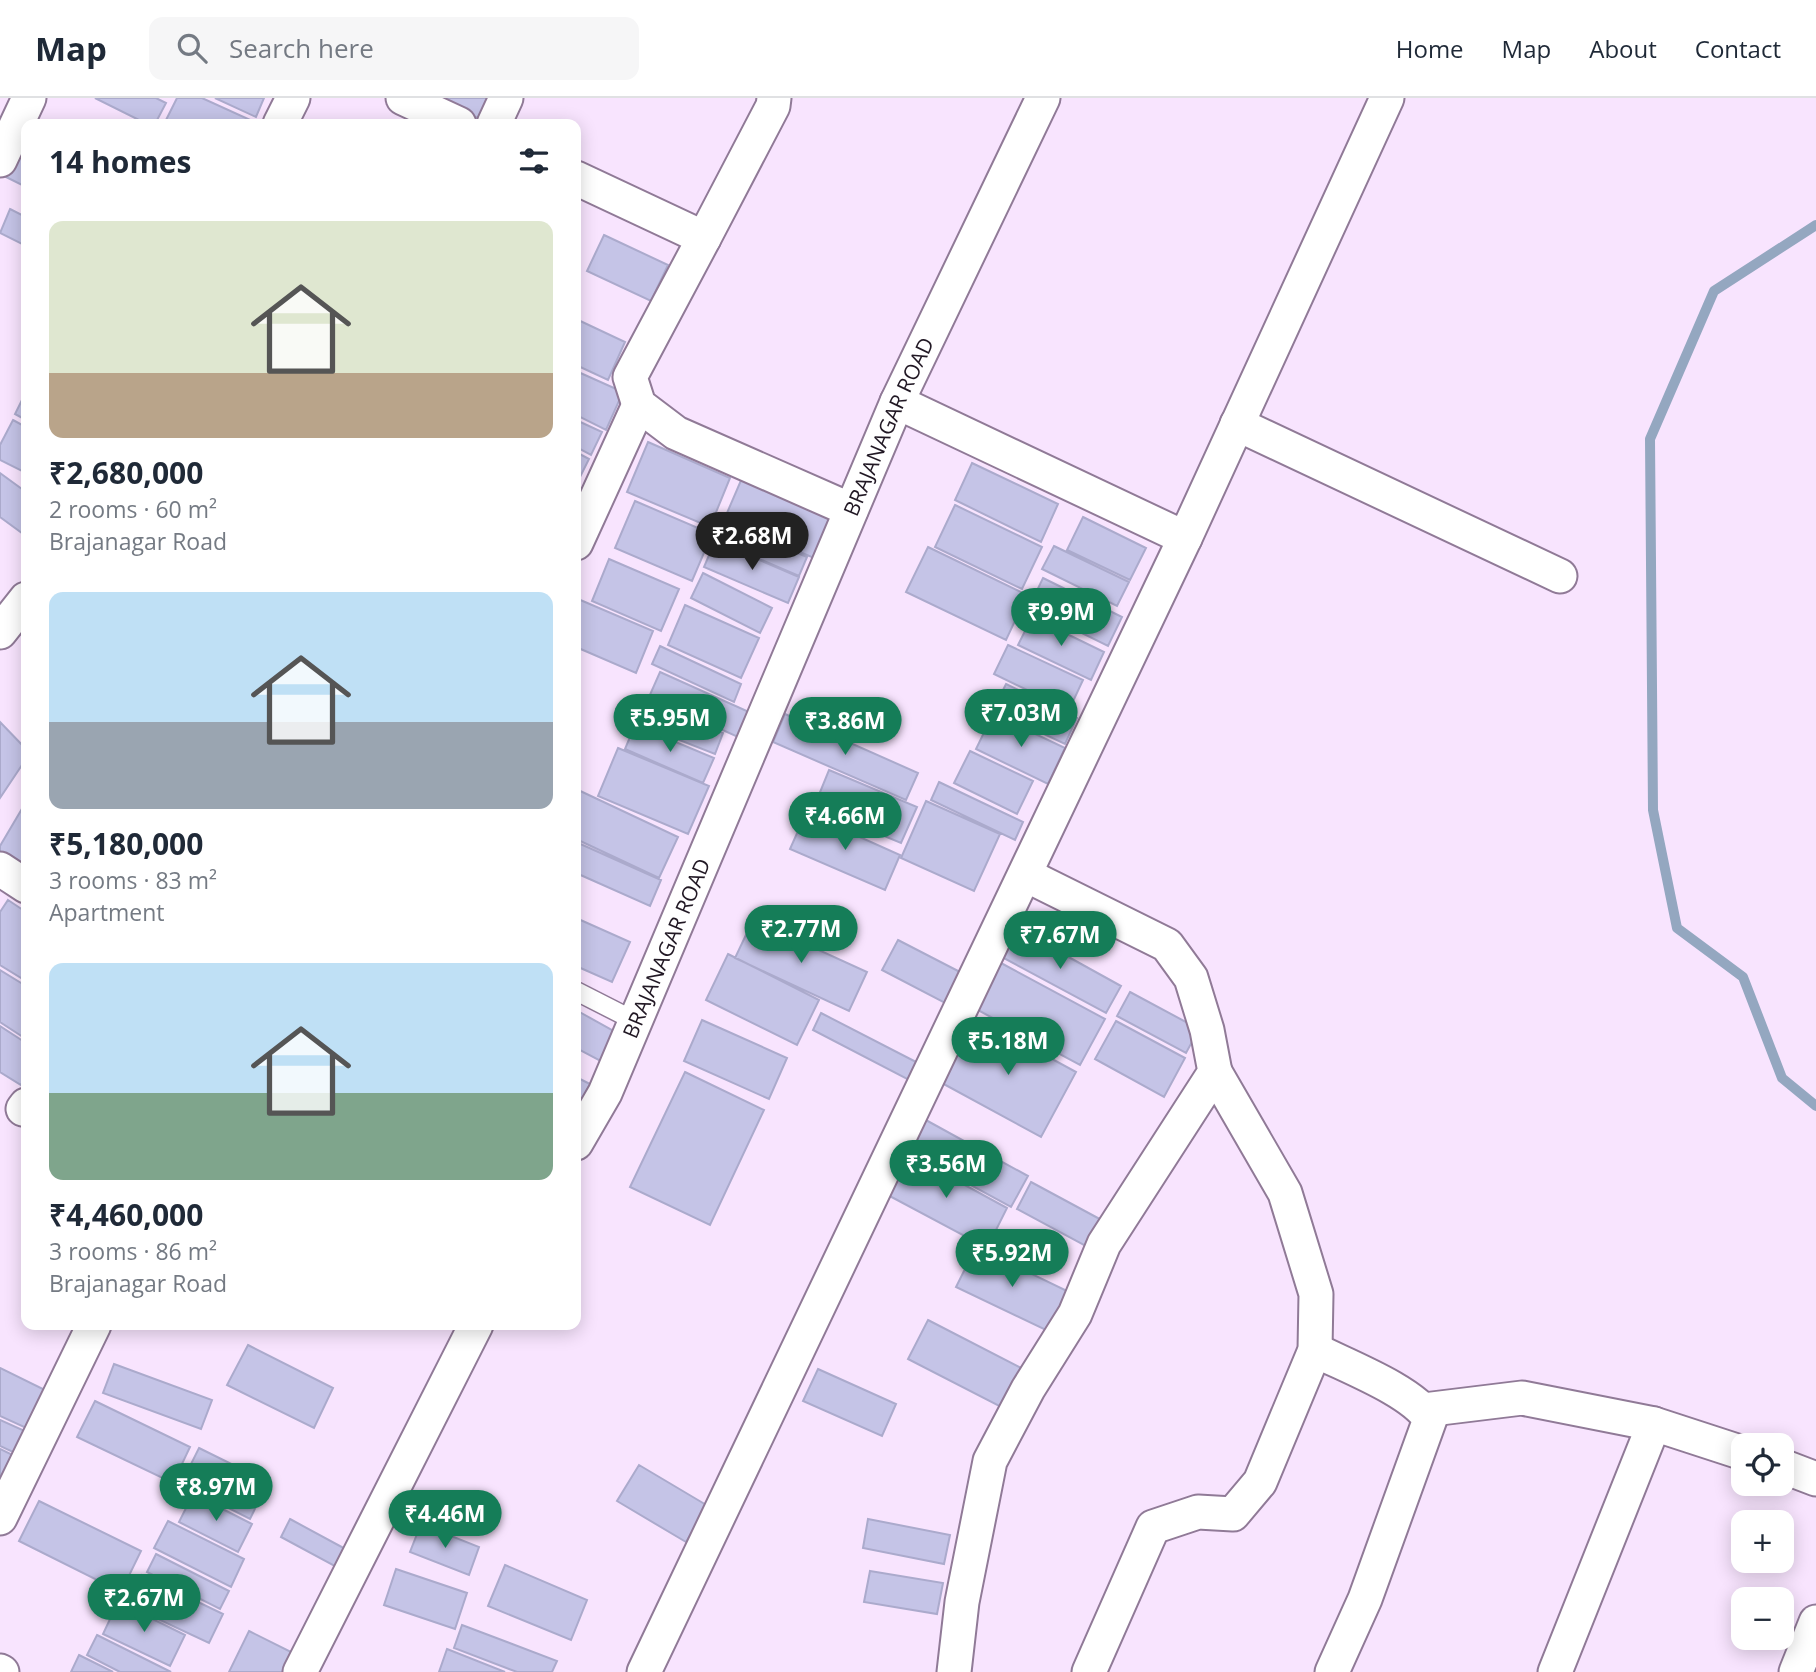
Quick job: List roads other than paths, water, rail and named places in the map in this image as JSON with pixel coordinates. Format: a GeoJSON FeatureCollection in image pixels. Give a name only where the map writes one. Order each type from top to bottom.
{"type":"FeatureCollection","features":[{"type":"Feature","properties":{"kind":"street"},"geometry":{"type":"LineString","coordinates":[[0,160],[29,98]]}},
{"type":"Feature","properties":{"kind":"street"},"geometry":{"type":"LineString","coordinates":[[283,119],[293,98]]}},
{"type":"Feature","properties":{"kind":"street"},"geometry":{"type":"LineString","coordinates":[[403,98],[448,119]]}},
{"type":"Feature","properties":{"kind":"street"},"geometry":{"type":"LineString","coordinates":[[496,119],[506,98]]}},
{"type":"Feature","properties":{"kind":"street"},"geometry":{"type":"LineString","coordinates":[[774,98],[773,106],[630,377],[639,405],[676,433],[851,510]]}},
{"type":"Feature","properties":{"kind":"street","name":"BRAJANAGAR ROAD"},"geometry":{"type":"LineString","coordinates":[[581,1134],[605,1093],[897,402],[1043,98]]}},
{"type":"Feature","properties":{"kind":"street"},"geometry":{"type":"LineString","coordinates":[[644,1672],[684,1592],[732,1483],[1026,875],[1185,538],[1387,98]]}},
{"type":"Feature","properties":{"kind":"street"},"geometry":{"type":"LineString","coordinates":[[581,180],[704,237]]}},
{"type":"Feature","properties":{"kind":"street"},"geometry":{"type":"LineString","coordinates":[[897,402],[1185,538]]}},
{"type":"Feature","properties":{"kind":"street"},"geometry":{"type":"LineString","coordinates":[[581,533],[639,405]]}},
{"type":"Feature","properties":{"kind":"street"},"geometry":{"type":"LineString","coordinates":[[1237,424],[1560,576]]}},
{"type":"Feature","properties":{"kind":"street"},"geometry":{"type":"LineString","coordinates":[[0,632],[21,605]]}},
{"type":"Feature","properties":{"kind":"street"},"geometry":{"type":"LineString","coordinates":[[0,869],[21,883]]}},
{"type":"Feature","properties":{"kind":"street"},"geometry":{"type":"LineString","coordinates":[[1026,875],[1167,945],[1191,978],[1207,1030],[1215,1072],[1285,1193],[1316,1294],[1315,1350],[1260,1482],[1233,1514],[1198,1512],[1153,1527],[1089,1672]]}},
{"type":"Feature","properties":{"kind":"street"},"geometry":{"type":"LineString","coordinates":[[954,1672],[962,1602],[990,1461],[1028,1389],[1075,1314],[1104,1244],[1215,1072]]}},
{"type":"Feature","properties":{"kind":"street"},"geometry":{"type":"LineString","coordinates":[[0,1518],[92,1330]]}},
{"type":"Feature","properties":{"kind":"street"},"geometry":{"type":"LineString","coordinates":[[300,1672],[473,1330]]}},
{"type":"Feature","properties":{"kind":"street"},"geometry":{"type":"LineString","coordinates":[[1315,1350],[1395,1391],[1424,1410],[1430,1419],[1365,1599],[1332,1672]]}},
{"type":"Feature","properties":{"kind":"street"},"geometry":{"type":"LineString","coordinates":[[1424,1410],[1522,1398],[1654,1424],[1731,1449]]}},
{"type":"Feature","properties":{"kind":"street"},"geometry":{"type":"LineString","coordinates":[[1555,1672],[1654,1424]]}},
{"type":"Feature","properties":{"kind":"street"},"geometry":{"type":"LineString","coordinates":[[1794,1471],[1816,1479]]}},
{"type":"Feature","properties":{"kind":"street"},"geometry":{"type":"LineString","coordinates":[[1796,1672],[1816,1622]]}},
{"type":"Feature","properties":{"kind":"lane"},"geometry":{"type":"LineString","coordinates":[[581,994],[635,1021]]}},
{"type":"Feature","properties":{"kind":"waterway"},"geometry":{"type":"LineString","coordinates":[[1816,225],[1714,291],[1650,439],[1653,810],[1677,928],[1743,977],[1782,1078],[1816,1106]]}}]}
